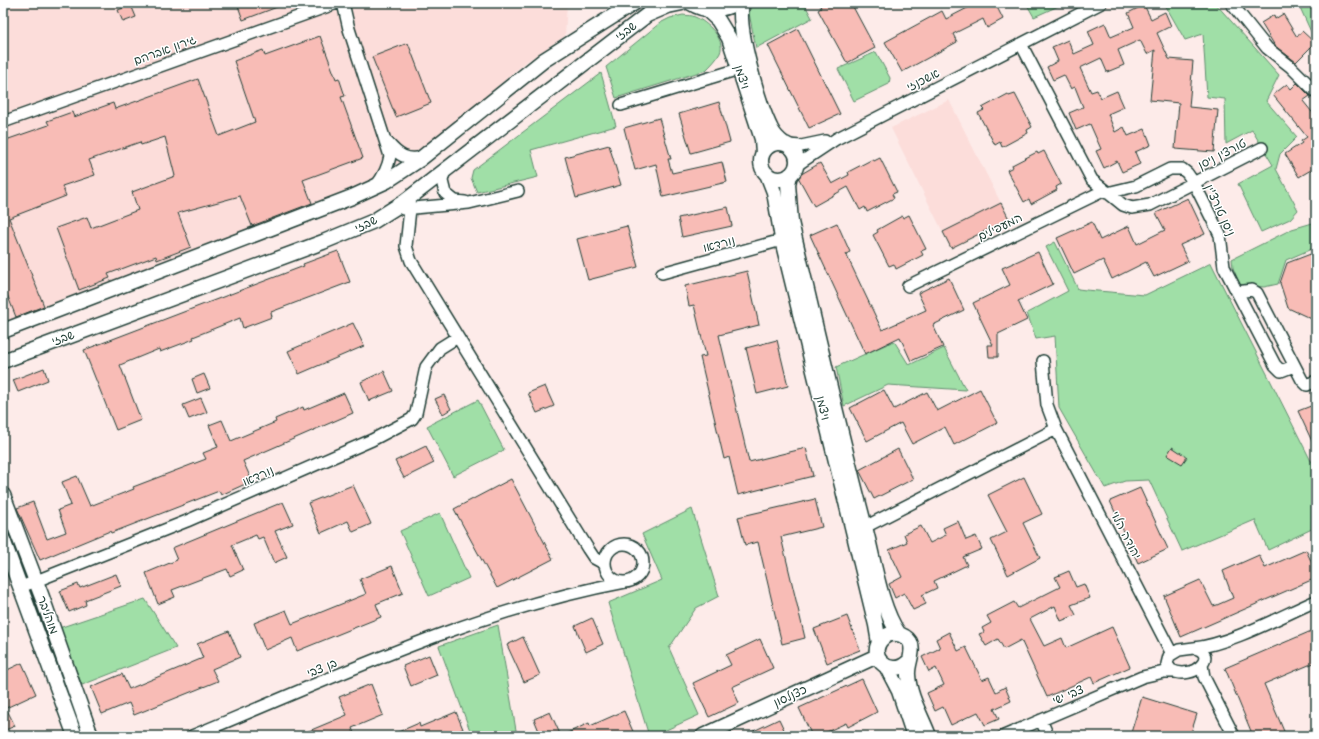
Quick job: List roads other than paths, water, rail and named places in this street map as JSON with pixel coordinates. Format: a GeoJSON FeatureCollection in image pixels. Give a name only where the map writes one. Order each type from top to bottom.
{"type":"FeatureCollection","features":[{"type":"Feature","properties":{"kind":"street","name":"גירון אברהם"},"geometry":{"type":"LineString","coordinates":[[3,122],[337,3]]}},
{"type":"Feature","properties":{"kind":"street"},"geometry":{"type":"LineString","coordinates":[[343,3],[360,63],[390,156],[389,165],[384,177],[376,187]]}},
{"type":"Feature","properties":{"kind":"street","name":"שבזי"},"geometry":{"type":"LineString","coordinates":[[3,332],[376,187],[402,172],[424,156],[533,68],[567,44],[634,3]]}},
{"type":"Feature","properties":{"kind":"street","name":"שבזי"},"geometry":{"type":"LineString","coordinates":[[3,361],[352,231],[392,210],[444,173],[647,15],[668,6],[682,3]]}},
{"type":"Feature","properties":{"kind":"street"},"geometry":{"type":"LineString","coordinates":[[691,3],[706,9],[718,9],[736,3]]}},
{"type":"Feature","properties":{"kind":"street","name":"ויצמן"},"geometry":{"type":"LineString","coordinates":[[742,3],[740,22],[762,108],[772,131],[786,144]]}},
{"type":"Feature","properties":{"kind":"street","name":"אשכנזי"},"geometry":{"type":"LineString","coordinates":[[793,170],[836,138],[1101,3]]}},
{"type":"Feature","properties":{"kind":"street"},"geometry":{"type":"LineString","coordinates":[[1231,3],[1267,48],[1291,67],[1316,92]]}},
{"type":"Feature","properties":{"kind":"street","name":"ויצמן"},"geometry":{"type":"LineString","coordinates":[[706,9],[724,29],[729,38],[762,139],[763,153]]}},
{"type":"Feature","properties":{"kind":"street"},"geometry":{"type":"LineString","coordinates":[[1021,44],[1092,180],[1105,192]]}},
{"type":"Feature","properties":{"kind":"street"},"geometry":{"type":"LineString","coordinates":[[621,105],[739,69]]}},
{"type":"Feature","properties":{"kind":"street","name":"אשכנזי"},"geometry":{"type":"LineString","coordinates":[[786,144],[814,144],[836,138]]}},
{"type":"Feature","properties":{"kind":"street"},"geometry":{"type":"LineString","coordinates":[[387,143],[402,157],[413,159],[424,156]]}},
{"type":"Feature","properties":{"kind":"street"},"geometry":{"type":"LineString","coordinates":[[786,144],[796,153],[793,170],[780,179],[767,174],[762,164],[763,153],[769,146],[786,144]]}},
{"type":"Feature","properties":{"kind":"street","name":"טורצין ניסן"},"geometry":{"type":"LineString","coordinates":[[1105,192],[1123,205],[1132,208],[1141,208],[1150,205],[1262,148]]}},
{"type":"Feature","properties":{"kind":"street","name":"טורצין ניסן"},"geometry":{"type":"LineString","coordinates":[[1105,192],[1136,186],[1176,168],[1188,173],[1194,183]]}},
{"type":"Feature","properties":{"kind":"street","name":"ויצמן"},"geometry":{"type":"LineString","coordinates":[[793,170],[788,184],[791,222],[886,608],[893,626],[899,634]]}},
{"type":"Feature","properties":{"kind":"street"},"geometry":{"type":"LineString","coordinates":[[444,173],[442,181],[445,193],[456,201],[469,203]]}},
{"type":"Feature","properties":{"kind":"street","name":"ויצמן"},"geometry":{"type":"LineString","coordinates":[[767,174],[774,192],[782,240],[876,625],[881,655],[899,691],[914,736]]}},
{"type":"Feature","properties":{"kind":"street","name":"ניסן טורצ'ין"},"geometry":{"type":"LineString","coordinates":[[1194,183],[1220,236],[1224,268],[1275,365],[1281,371],[1294,366]]}},
{"type":"Feature","properties":{"kind":"street"},"geometry":{"type":"LineString","coordinates":[[392,210],[469,203],[518,191]]}},
{"type":"Feature","properties":{"kind":"street","name":"המעפילים"},"geometry":{"type":"LineString","coordinates":[[908,286],[1105,192]]}},
{"type":"Feature","properties":{"kind":"street"},"geometry":{"type":"LineString","coordinates":[[410,209],[406,246],[410,261],[456,338],[588,549],[594,558],[605,567],[614,579],[625,582],[636,578],[642,567],[642,560],[636,549],[630,546],[618,546],[608,553],[605,567],[599,582],[586,591]]}},
{"type":"Feature","properties":{"kind":"street","name":"נורדאו"},"geometry":{"type":"LineString","coordinates":[[662,273],[782,240]]}},
{"type":"Feature","properties":{"kind":"street"},"geometry":{"type":"LineString","coordinates":[[1237,292],[1252,290],[1257,293],[1302,380],[1312,383]]}},
{"type":"Feature","properties":{"kind":"street","name":"נורדאו"},"geometry":{"type":"LineString","coordinates":[[21,588],[187,521],[372,440],[412,419],[416,412],[422,378],[432,357],[440,348],[456,338]]}},
{"type":"Feature","properties":{"kind":"street","name":"יהודה הלוי"},"geometry":{"type":"LineString","coordinates":[[1043,361],[1047,405],[1056,429],[1170,656]]}},
{"type":"Feature","properties":{"kind":"street"},"geometry":{"type":"LineString","coordinates":[[865,527],[1056,429]]}},
{"type":"Feature","properties":{"kind":"street","name":"מוהליבר"},"geometry":{"type":"LineString","coordinates":[[3,495],[36,581],[91,736]]}},
{"type":"Feature","properties":{"kind":"street","name":"מוהליבר"},"geometry":{"type":"LineString","coordinates":[[3,540],[76,736]]}},
{"type":"Feature","properties":{"kind":"street","name":"בן צבי"},"geometry":{"type":"LineString","coordinates":[[192,736],[441,633],[558,597],[625,582]]}},
{"type":"Feature","properties":{"kind":"street"},"geometry":{"type":"LineString","coordinates":[[1180,673],[1194,672],[1216,646],[1227,640],[1316,601]]}},
{"type":"Feature","properties":{"kind":"street"},"geometry":{"type":"LineString","coordinates":[[908,662],[898,669],[881,655],[887,635],[899,634],[906,638],[912,646],[912,652],[908,662],[910,686],[929,736]]}},
{"type":"Feature","properties":{"kind":"street"},"geometry":{"type":"LineString","coordinates":[[1216,702],[1200,683],[1168,667],[1170,656],[1179,650],[1205,647],[1227,640]]}},
{"type":"Feature","properties":{"kind":"street"},"geometry":{"type":"LineString","coordinates":[[1194,648],[1202,652],[1204,677],[1234,736]]}},
{"type":"Feature","properties":{"kind":"street","name":"כצנלסון"},"geometry":{"type":"LineString","coordinates":[[703,736],[881,655]]}},
{"type":"Feature","properties":{"kind":"street","name":"צבי ישי"},"geometry":{"type":"LineString","coordinates":[[1142,677],[1170,656]]}},
{"type":"Feature","properties":{"kind":"street","name":"צבי ישי"},"geometry":{"type":"LineString","coordinates":[[1004,736],[1142,677],[1164,672],[1180,673]]}},
{"type":"Feature","properties":{"kind":"street"},"geometry":{"type":"LineString","coordinates":[[1042,720],[1048,736]]}}]}
